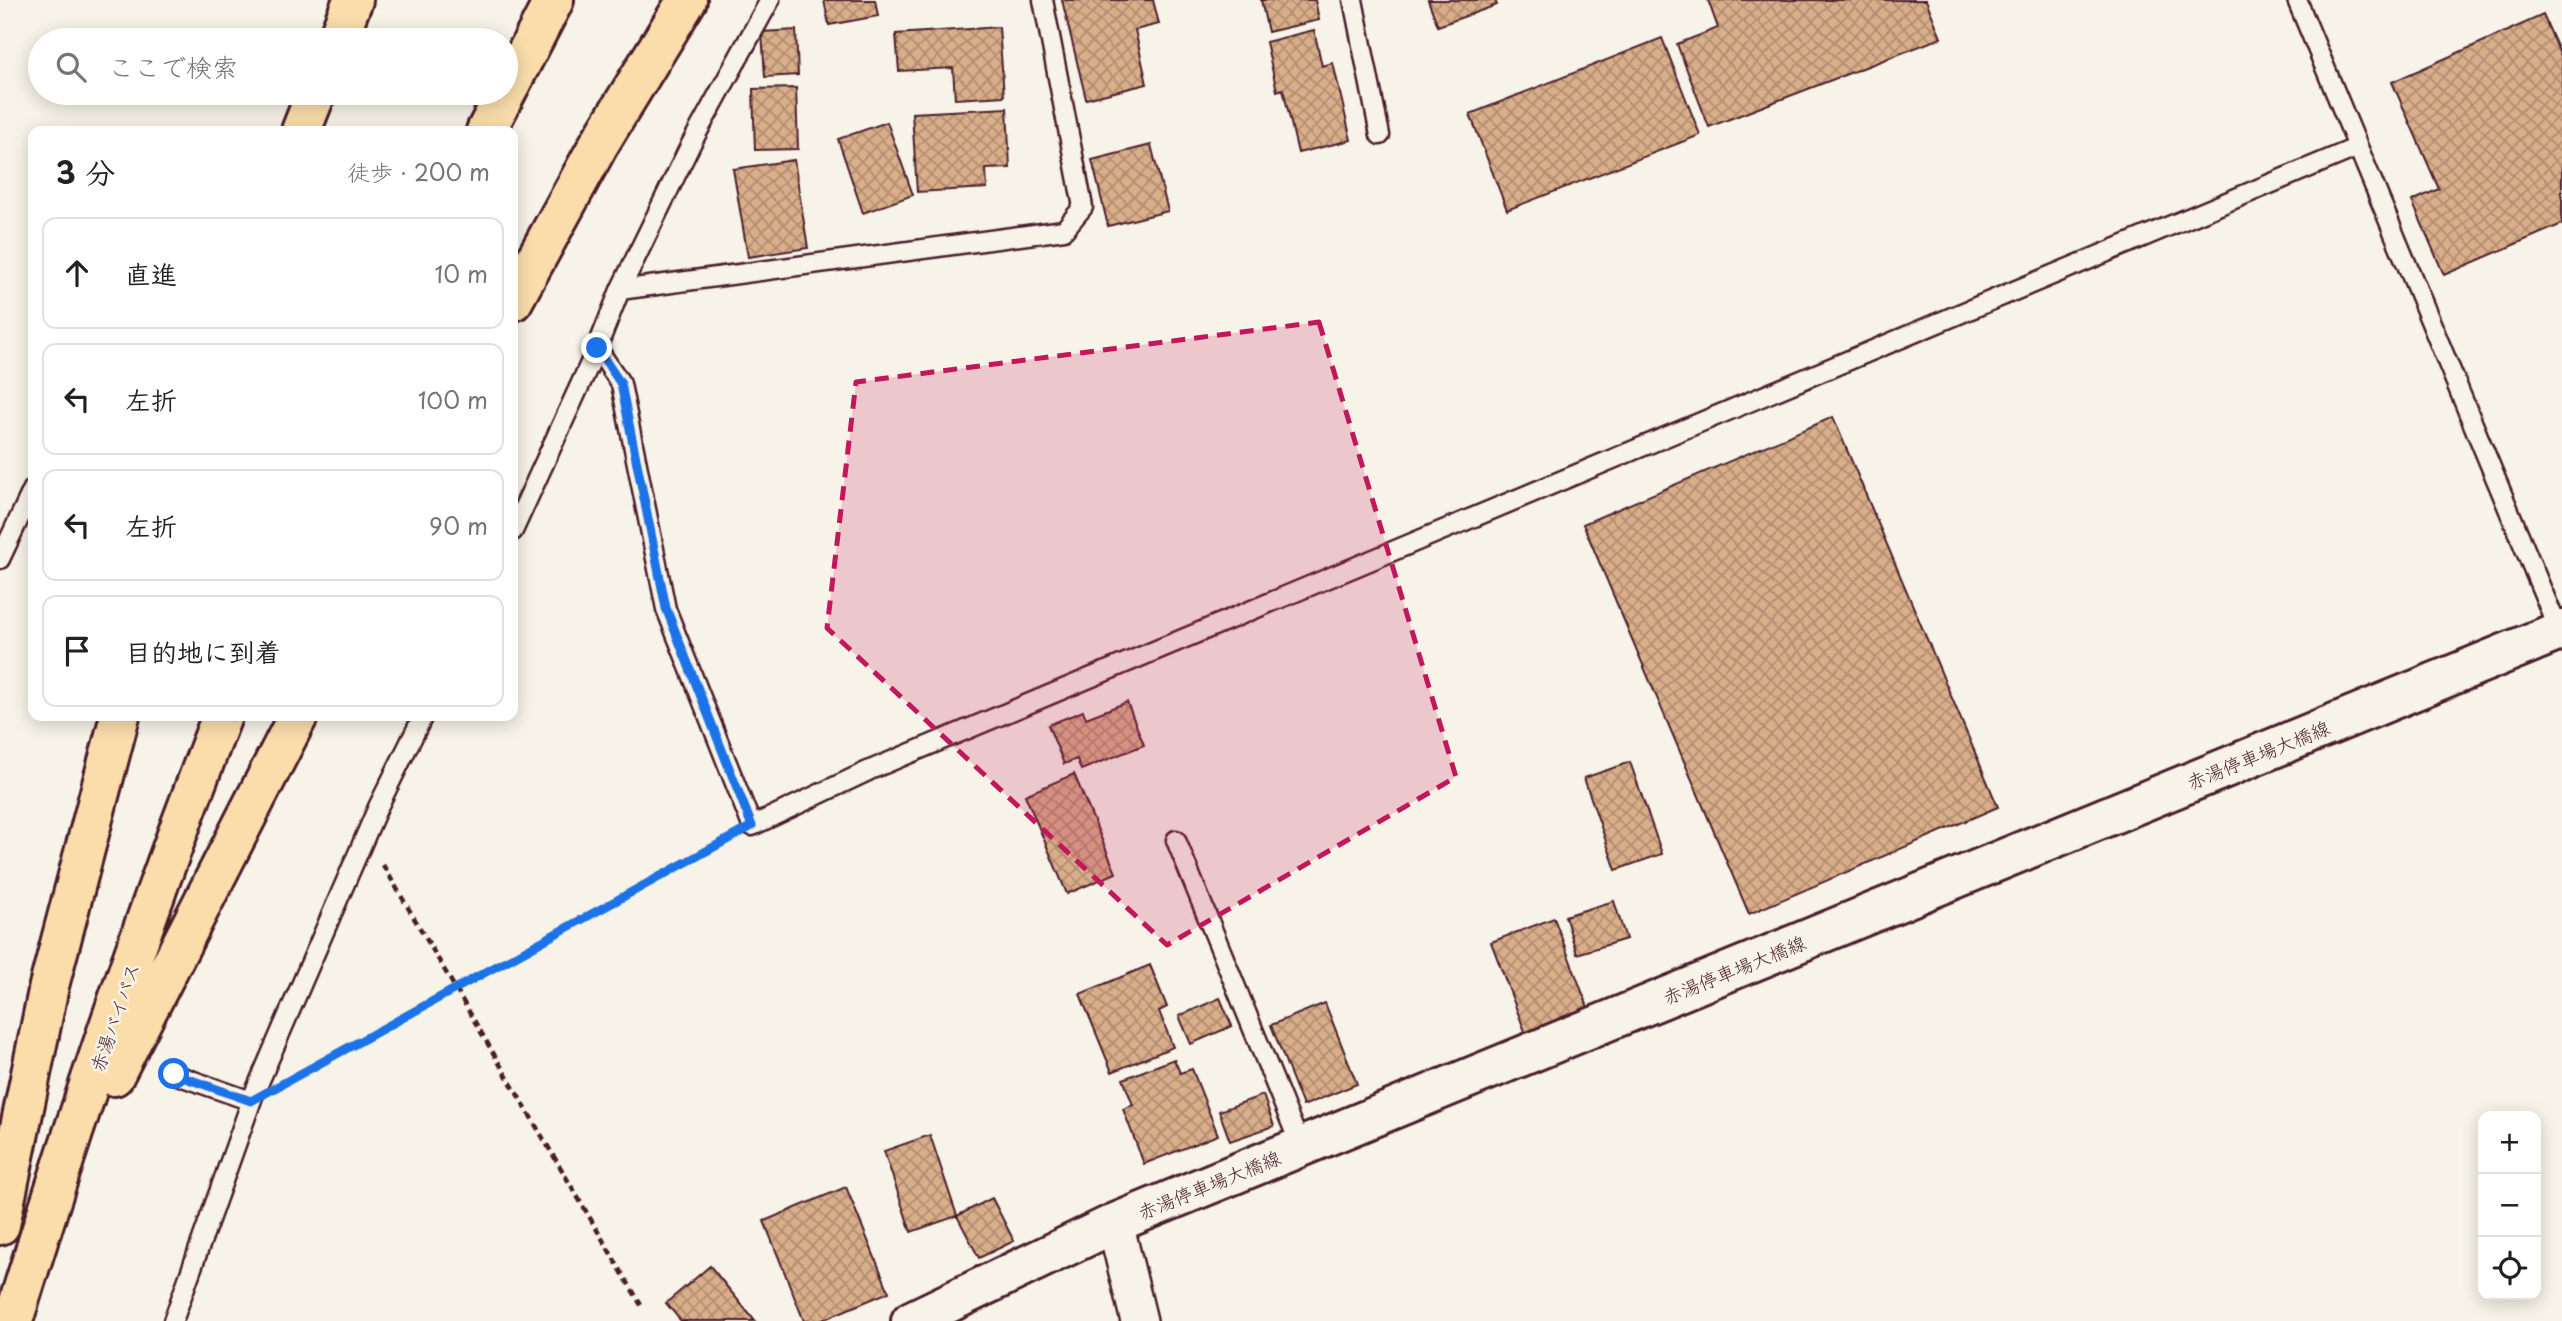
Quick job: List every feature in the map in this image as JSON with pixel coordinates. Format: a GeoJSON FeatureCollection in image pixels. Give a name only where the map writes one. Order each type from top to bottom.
{"type":"FeatureCollection","features":[{"type":"Feature","properties":{"kind":"highway"},"geometry":{"type":"LineString","coordinates":[[342,28],[353,0]]}},
{"type":"Feature","properties":{"kind":"highway"},"geometry":{"type":"LineString","coordinates":[[518,69],[554,0]]}},
{"type":"Feature","properties":{"kind":"highway"},"geometry":{"type":"LineString","coordinates":[[518,292],[599,144],[687,0]]}},
{"type":"Feature","properties":{"kind":"highway"},"geometry":{"type":"LineString","coordinates":[[303,126],[311,105]]}},
{"type":"Feature","properties":{"kind":"highway"},"geometry":{"type":"LineString","coordinates":[[489,126],[499,105]]}},
{"type":"Feature","properties":{"kind":"highway"},"geometry":{"type":"LineString","coordinates":[[0,1224],[49,986],[119,721]]}},
{"type":"Feature","properties":{"kind":"highway","name":"赤湯バイパス"},"geometry":{"type":"LineString","coordinates":[[13,1321],[49,1204],[185,811],[220,721]]}},
{"type":"Feature","properties":{"kind":"highway"},"geometry":{"type":"LineString","coordinates":[[49,1204],[295,721]]}},
{"type":"Feature","properties":{"kind":"main road","name":"赤湯停車場大橋線"},"geometry":{"type":"LineString","coordinates":[[911,1321],[1115,1223],[2561,633]]}},
{"type":"Feature","properties":{"kind":"street"},"geometry":{"type":"LineString","coordinates":[[1115,1223],[1139,1321]]}},
{"type":"Feature","properties":{"kind":"lane"},"geometry":{"type":"LineString","coordinates":[[518,520],[597,348],[620,290],[691,144],[770,0]]}},
{"type":"Feature","properties":{"kind":"lane"},"geometry":{"type":"LineString","coordinates":[[620,290],[1064,230],[1083,207],[1043,0]]}},
{"type":"Feature","properties":{"kind":"lane"},"geometry":{"type":"LineString","coordinates":[[1353,0],[1380,135]]}},
{"type":"Feature","properties":{"kind":"lane"},"geometry":{"type":"LineString","coordinates":[[2297,0],[2561,633]]}},
{"type":"Feature","properties":{"kind":"lane"},"geometry":{"type":"LineString","coordinates":[[597,348],[621,384],[666,608],[752,826],[870,770],[2358,148]]}},
{"type":"Feature","properties":{"kind":"lane"},"geometry":{"type":"LineString","coordinates":[[0,559],[28,500]]}},
{"type":"Feature","properties":{"kind":"lane"},"geometry":{"type":"LineString","coordinates":[[173,1321],[251,1101],[366,836],[421,721]]}},
{"type":"Feature","properties":{"kind":"lane"},"geometry":{"type":"LineString","coordinates":[[1176,840],[1301,1147]]}},
{"type":"Feature","properties":{"kind":"lane"},"geometry":{"type":"LineString","coordinates":[[174,1074],[251,1101]]}},
{"type":"Feature","properties":{"kind":"path"},"geometry":{"type":"LineString","coordinates":[[251,1101],[752,826]]}},
{"type":"Feature","properties":{"kind":"path"},"geometry":{"type":"LineString","coordinates":[[366,836],[641,1305]]}},
{"type":"Feature","properties":{"kind":"highlighted area"},"geometry":{"type":"Polygon","coordinates":[[[1319,322],[1456,777],[1167,945],[827,628],[856,382],[1319,322]]]}},
{"type":"Feature","properties":{"kind":"building"},"geometry":{"type":"Polygon","coordinates":[[[824,0],[875,0],[878,16],[829,25],[824,0]]]}},
{"type":"Feature","properties":{"kind":"building"},"geometry":{"type":"Polygon","coordinates":[[[1062,0],[1153,0],[1159,24],[1135,30],[1147,84],[1086,99],[1062,0]]]}},
{"type":"Feature","properties":{"kind":"building"},"geometry":{"type":"Polygon","coordinates":[[[1261,0],[1315,0],[1319,20],[1268,32],[1261,0]]]}},
{"type":"Feature","properties":{"kind":"building"},"geometry":{"type":"Polygon","coordinates":[[[1428,0],[1495,0],[1497,5],[1438,26],[1428,0]]]}},
{"type":"Feature","properties":{"kind":"building"},"geometry":{"type":"Polygon","coordinates":[[[1708,0],[1926,0],[1941,38],[1709,127],[1677,44],[1718,28],[1708,0]]]}},
{"type":"Feature","properties":{"kind":"building"},"geometry":{"type":"Polygon","coordinates":[[[2543,15],[2562,58],[2562,224],[2444,275],[2412,201],[2439,189],[2392,82],[2543,15]]]}},
{"type":"Feature","properties":{"kind":"building"},"geometry":{"type":"Polygon","coordinates":[[[999,27],[1004,96],[955,99],[953,68],[899,71],[896,34],[999,27]]]}},
{"type":"Feature","properties":{"kind":"building"},"geometry":{"type":"Polygon","coordinates":[[[796,30],[798,75],[765,77],[762,32],[796,30]]]}},
{"type":"Feature","properties":{"kind":"building"},"geometry":{"type":"Polygon","coordinates":[[[1314,30],[1322,66],[1333,63],[1351,140],[1298,153],[1283,89],[1277,91],[1266,42],[1314,30]]]}},
{"type":"Feature","properties":{"kind":"building"},"geometry":{"type":"Polygon","coordinates":[[[1662,38],[1700,135],[1507,210],[1470,114],[1662,38]]]}},
{"type":"Feature","properties":{"kind":"building"},"geometry":{"type":"Polygon","coordinates":[[[796,88],[798,149],[755,150],[753,89],[796,88]]]}},
{"type":"Feature","properties":{"kind":"building"},"geometry":{"type":"Polygon","coordinates":[[[1007,108],[1010,168],[986,169],[987,188],[917,192],[912,113],[1007,108]]]}},
{"type":"Feature","properties":{"kind":"building"},"geometry":{"type":"Polygon","coordinates":[[[887,122],[913,195],[863,213],[838,139],[887,122]]]}},
{"type":"Feature","properties":{"kind":"building"},"geometry":{"type":"Polygon","coordinates":[[[1151,145],[1168,211],[1108,226],[1092,160],[1151,145]]]}},
{"type":"Feature","properties":{"kind":"building"},"geometry":{"type":"Polygon","coordinates":[[[794,160],[808,248],[748,257],[733,169],[794,160]]]}},
{"type":"Feature","properties":{"kind":"building"},"geometry":{"type":"Polygon","coordinates":[[[1833,417],[1998,807],[1749,914],[1583,524],[1833,417]]]}},
{"type":"Feature","properties":{"kind":"building"},"geometry":{"type":"Polygon","coordinates":[[[1127,702],[1144,745],[1081,770],[1077,759],[1064,764],[1048,725],[1083,711],[1086,718],[1127,702]]]}},
{"type":"Feature","properties":{"kind":"building"},"geometry":{"type":"Polygon","coordinates":[[[1630,762],[1662,854],[1616,870],[1584,778],[1630,762]]]}},
{"type":"Feature","properties":{"kind":"building"},"geometry":{"type":"Polygon","coordinates":[[[1074,774],[1116,873],[1067,894],[1025,795],[1074,774]]]}},
{"type":"Feature","properties":{"kind":"building"},"geometry":{"type":"Polygon","coordinates":[[[1614,901],[1626,939],[1577,954],[1565,916],[1614,901]]]}},
{"type":"Feature","properties":{"kind":"building"},"geometry":{"type":"Polygon","coordinates":[[[1554,918],[1589,1010],[1526,1034],[1491,942],[1554,918]]]}},
{"type":"Feature","properties":{"kind":"building"},"geometry":{"type":"Polygon","coordinates":[[[1150,965],[1167,1007],[1159,1011],[1173,1047],[1112,1072],[1080,994],[1150,965]]]}},
{"type":"Feature","properties":{"kind":"building"},"geometry":{"type":"Polygon","coordinates":[[[1220,998],[1232,1026],[1191,1044],[1179,1016],[1220,998]]]}},
{"type":"Feature","properties":{"kind":"building"},"geometry":{"type":"Polygon","coordinates":[[[1325,1003],[1357,1084],[1303,1106],[1271,1025],[1325,1003]]]}},
{"type":"Feature","properties":{"kind":"building"},"geometry":{"type":"Polygon","coordinates":[[[1174,1059],[1180,1073],[1192,1069],[1218,1135],[1144,1164],[1123,1109],[1133,1105],[1123,1079],[1174,1059]]]}},
{"type":"Feature","properties":{"kind":"building"},"geometry":{"type":"Polygon","coordinates":[[[1263,1095],[1274,1126],[1230,1141],[1219,1111],[1263,1095]]]}},
{"type":"Feature","properties":{"kind":"building"},"geometry":{"type":"Polygon","coordinates":[[[930,1135],[957,1216],[911,1232],[884,1151],[930,1135]]]}},
{"type":"Feature","properties":{"kind":"building"},"geometry":{"type":"Polygon","coordinates":[[[846,1187],[889,1292],[820,1321],[804,1321],[764,1221],[846,1187]]]}},
{"type":"Feature","properties":{"kind":"building"},"geometry":{"type":"Polygon","coordinates":[[[992,1198],[1014,1241],[979,1258],[957,1216],[992,1198]]]}},
{"type":"Feature","properties":{"kind":"building"},"geometry":{"type":"Polygon","coordinates":[[[710,1266],[755,1321],[681,1321],[666,1303],[710,1266]]]}},
{"type":"Feature","properties":{"kind":"route"},"geometry":{"type":"LineString","coordinates":[[174,1074],[251,1101],[752,826],[666,608],[621,384],[597,348]]}}]}
